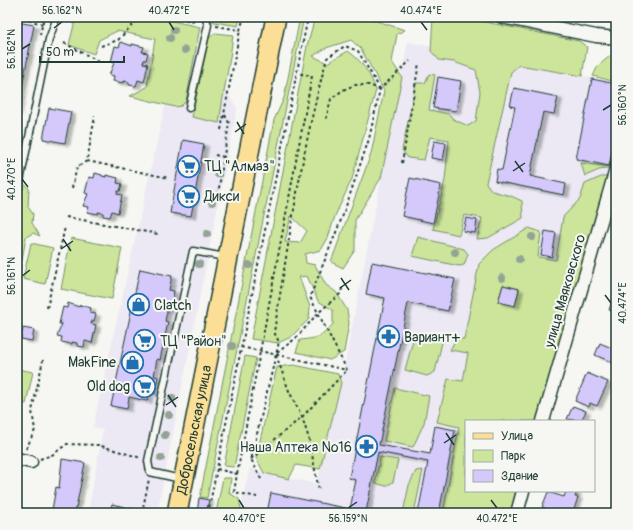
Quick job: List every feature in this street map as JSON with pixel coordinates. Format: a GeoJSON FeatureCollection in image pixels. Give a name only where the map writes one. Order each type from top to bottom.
{"type":"FeatureCollection","features":[{"type":"Feature","properties":{"kind":"main road","name":"Добросельская улица"},"geometry":{"type":"LineString","coordinates":[[177,513],[276,17]]}},
{"type":"Feature","properties":{"kind":"street"},"geometry":{"type":"LineString","coordinates":[[502,17],[596,36],[616,37]]}},
{"type":"Feature","properties":{"kind":"street","name":"улица Маяковского"},"geometry":{"type":"LineString","coordinates":[[543,420],[616,169]]}},
{"type":"Feature","properties":{"kind":"street"},"geometry":{"type":"LineString","coordinates":[[517,513],[523,492]]}},
{"type":"Feature","properties":{"kind":"lane"},"geometry":{"type":"LineString","coordinates":[[17,196],[57,17]]}},
{"type":"Feature","properties":{"kind":"lane"},"geometry":{"type":"LineString","coordinates":[[189,108],[208,24],[205,17]]}},
{"type":"Feature","properties":{"kind":"lane"},"geometry":{"type":"LineString","coordinates":[[183,480],[150,472],[148,461],[193,251],[228,258]]}},
{"type":"Feature","properties":{"kind":"path"},"geometry":{"type":"LineString","coordinates":[[17,17],[42,23],[53,30]]}},
{"type":"Feature","properties":{"kind":"path"},"geometry":{"type":"LineString","coordinates":[[101,46],[118,40],[140,17]]}},
{"type":"Feature","properties":{"kind":"path"},"geometry":{"type":"LineString","coordinates":[[174,17],[240,30]]}},
{"type":"Feature","properties":{"kind":"path"},"geometry":{"type":"LineString","coordinates":[[220,130],[240,30],[244,17]]}},
{"type":"Feature","properties":{"kind":"path"},"geometry":{"type":"LineString","coordinates":[[208,513],[308,17]]}},
{"type":"Feature","properties":{"kind":"path"},"geometry":{"type":"LineString","coordinates":[[64,43],[98,61]]}},
{"type":"Feature","properties":{"kind":"path"},"geometry":{"type":"LineString","coordinates":[[261,479],[251,459],[279,342],[274,332],[317,91],[327,58],[345,46],[358,51],[380,89]]}},
{"type":"Feature","properties":{"kind":"path"},"geometry":{"type":"LineString","coordinates":[[347,370],[310,297],[346,208],[369,139],[380,89],[410,61]]}},
{"type":"Feature","properties":{"kind":"path"},"geometry":{"type":"LineString","coordinates":[[402,162],[419,63]]}},
{"type":"Feature","properties":{"kind":"path"},"geometry":{"type":"LineString","coordinates":[[257,497],[234,492],[259,351],[312,76],[297,73]]}},
{"type":"Feature","properties":{"kind":"path"},"geometry":{"type":"LineString","coordinates":[[326,119],[332,99],[343,90],[354,85],[369,85],[380,89]]}},
{"type":"Feature","properties":{"kind":"path"},"geometry":{"type":"LineString","coordinates":[[206,199],[217,200],[229,123],[224,112]]}},
{"type":"Feature","properties":{"kind":"path"},"geometry":{"type":"LineString","coordinates":[[87,161],[94,116]]}},
{"type":"Feature","properties":{"kind":"path"},"geometry":{"type":"LineString","coordinates":[[215,155],[224,157]]}},
{"type":"Feature","properties":{"kind":"path"},"geometry":{"type":"LineString","coordinates":[[72,188],[77,167],[87,161],[169,178]]}},
{"type":"Feature","properties":{"kind":"path"},"geometry":{"type":"LineString","coordinates":[[66,217],[158,234]]}},
{"type":"Feature","properties":{"kind":"path"},"geometry":{"type":"LineString","coordinates":[[47,308],[65,227]]}},
{"type":"Feature","properties":{"kind":"path"},"geometry":{"type":"LineString","coordinates":[[276,354],[296,338],[318,313],[340,294],[343,286]]}},
{"type":"Feature","properties":{"kind":"path"},"geometry":{"type":"LineString","coordinates":[[241,347],[347,370]]}},
{"type":"Feature","properties":{"kind":"path"},"geometry":{"type":"LineString","coordinates":[[276,354],[288,391],[302,417],[309,439],[319,491]]}},
{"type":"Feature","properties":{"kind":"path"},"geometry":{"type":"LineString","coordinates":[[23,460],[35,430],[32,411],[43,360]]}},
{"type":"Feature","properties":{"kind":"path"},"geometry":{"type":"LineString","coordinates":[[251,459],[302,417],[347,370]]}},
{"type":"Feature","properties":{"kind":"path"},"geometry":{"type":"LineString","coordinates":[[52,455],[67,444],[98,445],[148,461]]}},
{"type":"Feature","properties":{"kind":"path"},"geometry":{"type":"LineString","coordinates":[[217,469],[237,474]]}},
{"type":"Feature","properties":{"kind":"path"},"geometry":{"type":"LineString","coordinates":[[142,513],[150,472]]}},
{"type":"Feature","properties":{"kind":"shaded area"},"geometry":{"type":"Polygon","coordinates":[[[183,26],[237,108],[157,513],[88,513],[103,430],[93,427],[183,26]]]}},
{"type":"Feature","properties":{"kind":"shaded area"},"geometry":{"type":"Polygon","coordinates":[[[408,42],[519,65],[616,82],[616,154],[613,168],[467,420],[465,420],[453,513],[239,513],[250,468],[264,473],[317,484],[341,383],[408,42]]]}},
{"type":"Feature","properties":{"kind":"green space"},"geometry":{"type":"Polygon","coordinates":[[[76,17],[154,17],[200,27],[186,101],[181,106],[175,107],[130,96],[147,87],[155,39],[117,31],[99,40],[94,54],[69,45],[76,17]]]}},
{"type":"Feature","properties":{"kind":"green space"},"geometry":{"type":"Polygon","coordinates":[[[208,17],[240,17],[238,26],[209,21],[208,17]]]}},
{"type":"Feature","properties":{"kind":"green space"},"geometry":{"type":"Polygon","coordinates":[[[300,17],[304,17],[207,498],[200,497],[274,120],[284,98],[300,17]]]}},
{"type":"Feature","properties":{"kind":"green space"},"geometry":{"type":"Polygon","coordinates":[[[315,17],[364,17],[405,30],[397,34],[392,62],[402,77],[381,178],[355,220],[355,250],[343,268],[331,262],[371,154],[384,91],[361,49],[351,40],[326,48],[313,56],[327,63],[348,51],[365,68],[376,90],[352,179],[335,216],[328,238],[321,250],[305,254],[306,263],[315,265],[326,285],[336,292],[347,310],[349,323],[344,352],[330,360],[296,352],[300,340],[311,339],[322,335],[333,324],[333,310],[318,301],[307,276],[299,277],[310,307],[309,319],[291,337],[278,343],[251,339],[307,46],[315,17]],[[291,216],[285,242],[300,243],[307,231],[291,216]]]}},
{"type":"Feature","properties":{"kind":"green space"},"geometry":{"type":"Polygon","coordinates":[[[433,17],[461,17],[579,41],[587,47],[582,76],[519,65],[511,72],[486,183],[492,191],[511,196],[522,201],[523,218],[488,238],[477,239],[482,218],[464,215],[459,235],[433,229],[445,180],[449,140],[430,137],[424,160],[408,158],[402,150],[416,83],[425,83],[429,74],[435,75],[429,110],[449,114],[453,119],[468,126],[476,121],[480,92],[476,70],[454,62],[439,60],[431,51],[433,17]]]}},
{"type":"Feature","properties":{"kind":"green space"},"geometry":{"type":"Polygon","coordinates":[[[215,33],[233,35],[219,123],[192,117],[209,38],[215,33]]]}},
{"type":"Feature","properties":{"kind":"green space"},"geometry":{"type":"Polygon","coordinates":[[[616,51],[616,82],[593,76],[598,66],[616,51]]]}},
{"type":"Feature","properties":{"kind":"green space"},"geometry":{"type":"Polygon","coordinates":[[[616,137],[616,154],[613,168],[599,170],[585,176],[581,163],[610,167],[616,137]]]}},
{"type":"Feature","properties":{"kind":"green space"},"geometry":{"type":"Polygon","coordinates":[[[601,177],[609,177],[536,420],[465,420],[465,492],[516,492],[511,513],[443,513],[459,427],[437,422],[448,379],[463,381],[468,353],[450,350],[456,339],[464,339],[479,264],[493,250],[529,228],[541,232],[538,257],[556,260],[563,217],[580,199],[585,184],[601,177]],[[503,285],[498,302],[515,306],[519,289],[503,285]]]}},
{"type":"Feature","properties":{"kind":"green space"},"geometry":{"type":"Polygon","coordinates":[[[24,184],[29,188],[28,207],[33,214],[32,223],[40,236],[33,233],[26,237],[20,272],[17,274],[17,216],[24,184]]]}},
{"type":"Feature","properties":{"kind":"green space"},"geometry":{"type":"Polygon","coordinates":[[[418,237],[464,249],[468,254],[464,265],[459,266],[412,256],[418,237]]]}},
{"type":"Feature","properties":{"kind":"green space"},"geometry":{"type":"Polygon","coordinates":[[[71,238],[122,248],[112,299],[61,289],[71,238]]]}},
{"type":"Feature","properties":{"kind":"green space"},"geometry":{"type":"Polygon","coordinates":[[[31,243],[53,248],[45,284],[23,279],[31,243]]]}},
{"type":"Feature","properties":{"kind":"green space"},"geometry":{"type":"Polygon","coordinates":[[[415,333],[443,338],[435,372],[427,376],[405,370],[415,333]]]}},
{"type":"Feature","properties":{"kind":"green space"},"geometry":{"type":"Polygon","coordinates":[[[245,356],[256,358],[234,467],[224,466],[245,356]]]}},
{"type":"Feature","properties":{"kind":"green space"},"geometry":{"type":"Polygon","coordinates":[[[294,365],[338,374],[341,383],[320,469],[296,465],[289,479],[264,473],[256,458],[277,367],[294,365]]]}},
{"type":"Feature","properties":{"kind":"green space"},"geometry":{"type":"Polygon","coordinates":[[[17,369],[33,372],[26,404],[17,403],[17,369]]]}},
{"type":"Feature","properties":{"kind":"green space"},"geometry":{"type":"Polygon","coordinates":[[[395,388],[429,396],[424,423],[413,447],[384,441],[395,388]]]}},
{"type":"Feature","properties":{"kind":"green space"},"geometry":{"type":"Polygon","coordinates":[[[380,457],[398,460],[393,482],[386,486],[375,483],[380,457]]]}},
{"type":"Feature","properties":{"kind":"green space"},"geometry":{"type":"Polygon","coordinates":[[[423,470],[414,513],[403,513],[409,485],[416,471],[423,470]]]}},
{"type":"Feature","properties":{"kind":"green space"},"geometry":{"type":"Polygon","coordinates":[[[223,478],[231,478],[229,493],[239,499],[242,513],[216,513],[223,478]]]}},
{"type":"Feature","properties":{"kind":"building"},"geometry":{"type":"Polygon","coordinates":[[[17,22],[34,25],[17,113],[17,22]]]}},
{"type":"Feature","properties":{"kind":"building"},"geometry":{"type":"Polygon","coordinates":[[[121,42],[132,46],[132,44],[144,47],[142,52],[148,53],[146,60],[144,60],[143,63],[148,64],[144,82],[138,80],[136,86],[129,85],[129,82],[124,81],[124,83],[113,81],[114,76],[109,75],[114,63],[111,62],[115,46],[119,47],[121,42]]]}},
{"type":"Feature","properties":{"kind":"building"},"geometry":{"type":"Polygon","coordinates":[[[438,77],[461,81],[456,111],[433,108],[438,77]]]}},
{"type":"Feature","properties":{"kind":"building"},"geometry":{"type":"Polygon","coordinates":[[[592,79],[616,84],[616,131],[609,166],[576,159],[592,79]]]}},
{"type":"Feature","properties":{"kind":"building"},"geometry":{"type":"Polygon","coordinates":[[[514,88],[558,97],[554,114],[543,112],[530,176],[566,184],[564,195],[495,181],[497,169],[502,170],[515,107],[510,106],[514,88]]]}},
{"type":"Feature","properties":{"kind":"building"},"geometry":{"type":"Polygon","coordinates":[[[49,108],[71,112],[65,143],[43,139],[49,108]]]}},
{"type":"Feature","properties":{"kind":"building","name":"ТЦ \"Алмаз\""},"geometry":{"type":"Polygon","coordinates":[[[183,140],[204,144],[191,216],[170,213],[183,140]]]}},
{"type":"Feature","properties":{"kind":"building"},"geometry":{"type":"Polygon","coordinates":[[[434,141],[446,143],[443,160],[431,158],[434,141]]]}},
{"type":"Feature","properties":{"kind":"building"},"geometry":{"type":"Polygon","coordinates":[[[95,173],[106,177],[106,175],[118,178],[117,183],[122,184],[120,191],[118,191],[117,194],[122,195],[118,213],[112,211],[110,217],[103,216],[103,213],[98,212],[98,214],[87,212],[89,207],[83,206],[88,194],[85,193],[89,177],[94,178],[95,173]]]}},
{"type":"Feature","properties":{"kind":"building"},"geometry":{"type":"Polygon","coordinates":[[[410,178],[441,185],[433,223],[402,216],[410,178]]]}},
{"type":"Feature","properties":{"kind":"building"},"geometry":{"type":"Polygon","coordinates":[[[466,218],[477,220],[475,233],[463,231],[466,218]]]}},
{"type":"Feature","properties":{"kind":"building"},"geometry":{"type":"Polygon","coordinates":[[[545,231],[556,233],[552,257],[541,255],[545,231]]]}},
{"type":"Feature","properties":{"kind":"building"},"geometry":{"type":"Polygon","coordinates":[[[372,262],[455,279],[448,311],[408,303],[379,445],[430,454],[435,426],[455,430],[439,513],[418,513],[428,462],[378,452],[366,512],[370,513],[267,513],[271,493],[350,509],[356,480],[349,478],[385,298],[366,294],[372,262]]]}},
{"type":"Feature","properties":{"kind":"building","name":"ТЦ \"Район\""},"geometry":{"type":"Polygon","coordinates":[[[140,269],[172,276],[169,290],[174,291],[171,308],[168,307],[165,321],[168,322],[160,360],[157,359],[154,376],[158,377],[155,394],[149,393],[147,401],[129,397],[127,409],[111,406],[140,269]]]}},
{"type":"Feature","properties":{"kind":"building"},"geometry":{"type":"Polygon","coordinates":[[[503,285],[519,289],[515,306],[498,302],[503,285]]]}},
{"type":"Feature","properties":{"kind":"building"},"geometry":{"type":"Polygon","coordinates":[[[613,298],[616,298],[616,312],[609,310],[613,298]]]}},
{"type":"Feature","properties":{"kind":"building"},"geometry":{"type":"Polygon","coordinates":[[[68,303],[79,307],[80,305],[91,308],[90,313],[96,314],[94,321],[92,321],[91,324],[96,325],[92,343],[85,341],[84,347],[77,346],[77,343],[72,342],[72,344],[61,342],[62,337],[57,336],[62,324],[59,324],[63,307],[67,308],[68,303]]]}},
{"type":"Feature","properties":{"kind":"building"},"geometry":{"type":"Polygon","coordinates":[[[23,328],[34,330],[32,341],[21,339],[23,328]]]}},
{"type":"Feature","properties":{"kind":"building"},"geometry":{"type":"Polygon","coordinates":[[[600,343],[616,350],[616,364],[595,355],[600,343]]]}},
{"type":"Feature","properties":{"kind":"building"},"geometry":{"type":"Polygon","coordinates":[[[587,373],[608,382],[597,406],[590,403],[589,407],[575,401],[587,373]]]}},
{"type":"Feature","properties":{"kind":"building"},"geometry":{"type":"Polygon","coordinates":[[[573,406],[586,411],[582,420],[567,419],[573,406]]]}},
{"type":"Feature","properties":{"kind":"building"},"geometry":{"type":"Polygon","coordinates":[[[62,459],[85,463],[75,513],[53,513],[54,510],[52,510],[56,487],[59,488],[62,459]]]}},
{"type":"Feature","properties":{"kind":"building"},"geometry":{"type":"Polygon","coordinates":[[[548,492],[564,497],[566,492],[577,492],[575,497],[578,497],[573,513],[556,513],[542,507],[548,492]]]}},
{"type":"Feature","properties":{"kind":"building"},"geometry":{"type":"Polygon","coordinates":[[[199,498],[209,500],[206,513],[197,513],[199,498]]]}},
{"type":"Feature","properties":{"kind":"building"},"geometry":{"type":"Polygon","coordinates":[[[112,504],[133,509],[132,513],[110,513],[112,504]]]}},
{"type":"Feature","properties":{"kind":"place","name":"ТЦ \"Алмаз\""},"geometry":{"type":"Point","coordinates":[189,166]}},
{"type":"Feature","properties":{"kind":"place","name":"Дикси"},"geometry":{"type":"Point","coordinates":[189,196]}},
{"type":"Feature","properties":{"kind":"place","name":"Clatch"},"geometry":{"type":"Point","coordinates":[139,305]}},
{"type":"Feature","properties":{"kind":"place","name":"Вариант+"},"geometry":{"type":"Point","coordinates":[388,337]}},
{"type":"Feature","properties":{"kind":"place","name":"ТЦ \"Район\""},"geometry":{"type":"Point","coordinates":[144,341]}},
{"type":"Feature","properties":{"kind":"place","name":"MakFine"},"geometry":{"type":"Point","coordinates":[132,362]}},
{"type":"Feature","properties":{"kind":"place","name":"Old dog"},"geometry":{"type":"Point","coordinates":[145,386]}},
{"type":"Feature","properties":{"kind":"place","name":"Наша Аптека №16"},"geometry":{"type":"Point","coordinates":[367,447]}}]}
